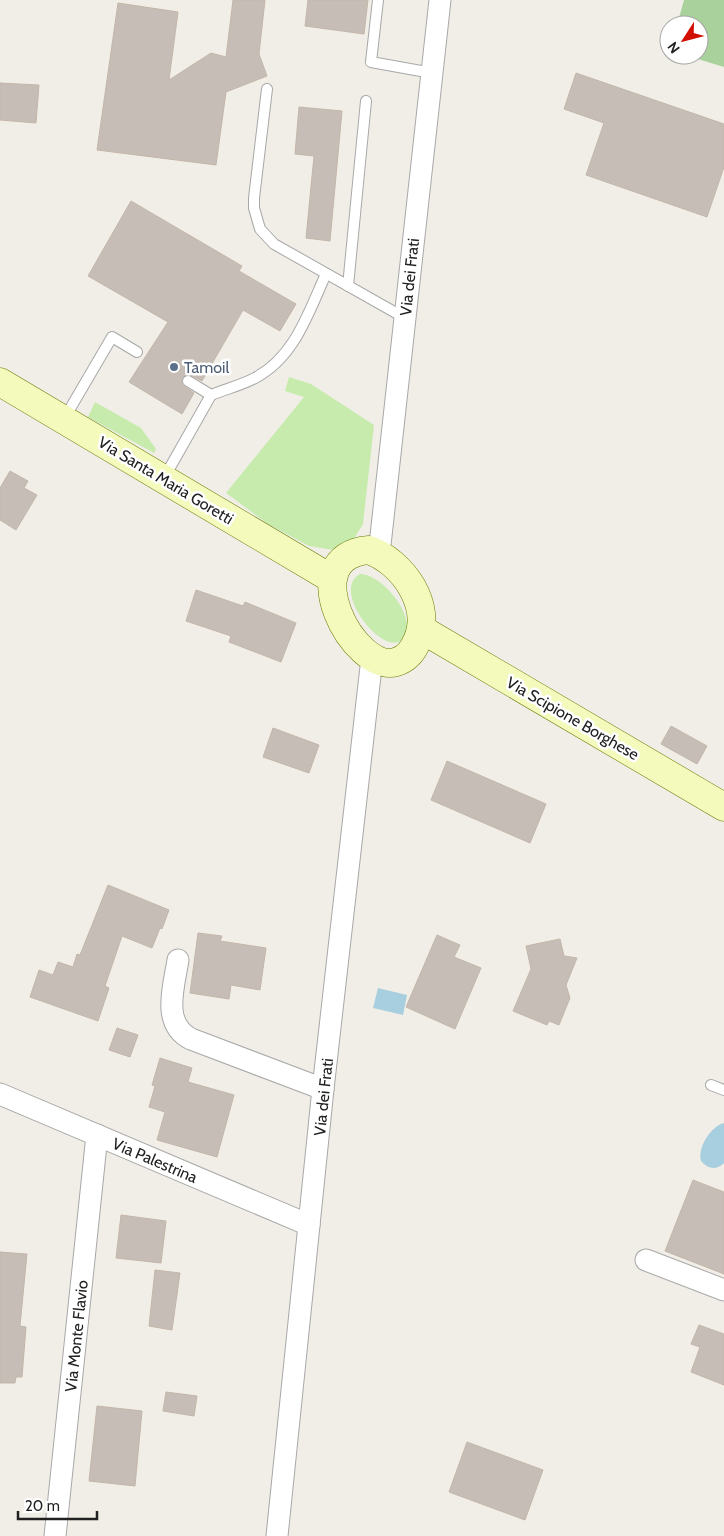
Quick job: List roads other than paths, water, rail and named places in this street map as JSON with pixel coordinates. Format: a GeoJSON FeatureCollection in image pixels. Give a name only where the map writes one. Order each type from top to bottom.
{"type":"FeatureCollection","features":[{"type":"Feature","properties":{"kind":"main road","name":"Via Santa Maria Goretti"},"geometry":{"type":"LineString","coordinates":[[0,382],[332,579]]}},
{"type":"Feature","properties":{"kind":"main road"},"geometry":{"type":"LineString","coordinates":[[369,550],[379,554],[396,567],[412,588],[420,609],[421,629],[415,646],[403,659],[390,663],[372,658],[354,640],[342,621],[333,599],[332,579],[335,570],[341,562],[352,554],[369,550]]}},
{"type":"Feature","properties":{"kind":"main road","name":"Via Scipione Borghese"},"geometry":{"type":"LineString","coordinates":[[421,629],[724,807]]}},
{"type":"Feature","properties":{"kind":"street","name":"Via dei Frati"},"geometry":{"type":"LineString","coordinates":[[379,554],[440,0]]}},
{"type":"Feature","properties":{"kind":"street","name":"Via dei Frati"},"geometry":{"type":"LineString","coordinates":[[277,1536],[323,1089],[372,658]]}},
{"type":"Feature","properties":{"kind":"street"},"geometry":{"type":"LineString","coordinates":[[178,960],[171,1010],[174,1023],[182,1033],[191,1039],[323,1089]]}},
{"type":"Feature","properties":{"kind":"street","name":"Via Palestrina"},"geometry":{"type":"LineString","coordinates":[[0,1094],[309,1225]]}},
{"type":"Feature","properties":{"kind":"street","name":"Via Monte Flavio"},"geometry":{"type":"LineString","coordinates":[[55,1536],[98,1135]]}},
{"type":"Feature","properties":{"kind":"street"},"geometry":{"type":"LineString","coordinates":[[646,1260],[724,1290]]}},
{"type":"Feature","properties":{"kind":"lane"},"geometry":{"type":"LineString","coordinates":[[378,0],[371,62],[432,73]]}},
{"type":"Feature","properties":{"kind":"lane"},"geometry":{"type":"LineString","coordinates":[[267,89],[254,198],[256,219],[260,229],[274,244],[405,318]]}},
{"type":"Feature","properties":{"kind":"lane"},"geometry":{"type":"LineString","coordinates":[[348,286],[366,101]]}},
{"type":"Feature","properties":{"kind":"lane"},"geometry":{"type":"LineString","coordinates":[[164,479],[211,395],[255,378],[274,366],[282,358],[295,340],[326,274]]}},
{"type":"Feature","properties":{"kind":"lane"},"geometry":{"type":"LineString","coordinates":[[64,420],[112,337],[137,352]]}},
{"type":"Feature","properties":{"kind":"lane"},"geometry":{"type":"LineString","coordinates":[[188,381],[211,395]]}},
{"type":"Feature","properties":{"kind":"lane"},"geometry":{"type":"LineString","coordinates":[[711,1085],[724,1090]]}},
{"type":"Feature","properties":{"kind":"water"},"geometry":{"type":"Polygon","coordinates":[[[378,988],[407,995],[403,1015],[373,1008],[378,988]]]}},
{"type":"Feature","properties":{"kind":"water"},"geometry":{"type":"Polygon","coordinates":[[[724,1123],[724,1163],[715,1168],[706,1166],[701,1161],[700,1156],[703,1144],[714,1128],[724,1123]]]}},
{"type":"Feature","properties":{"kind":"place","name":"Tamoil"},"geometry":{"type":"Point","coordinates":[174,367]}}]}
